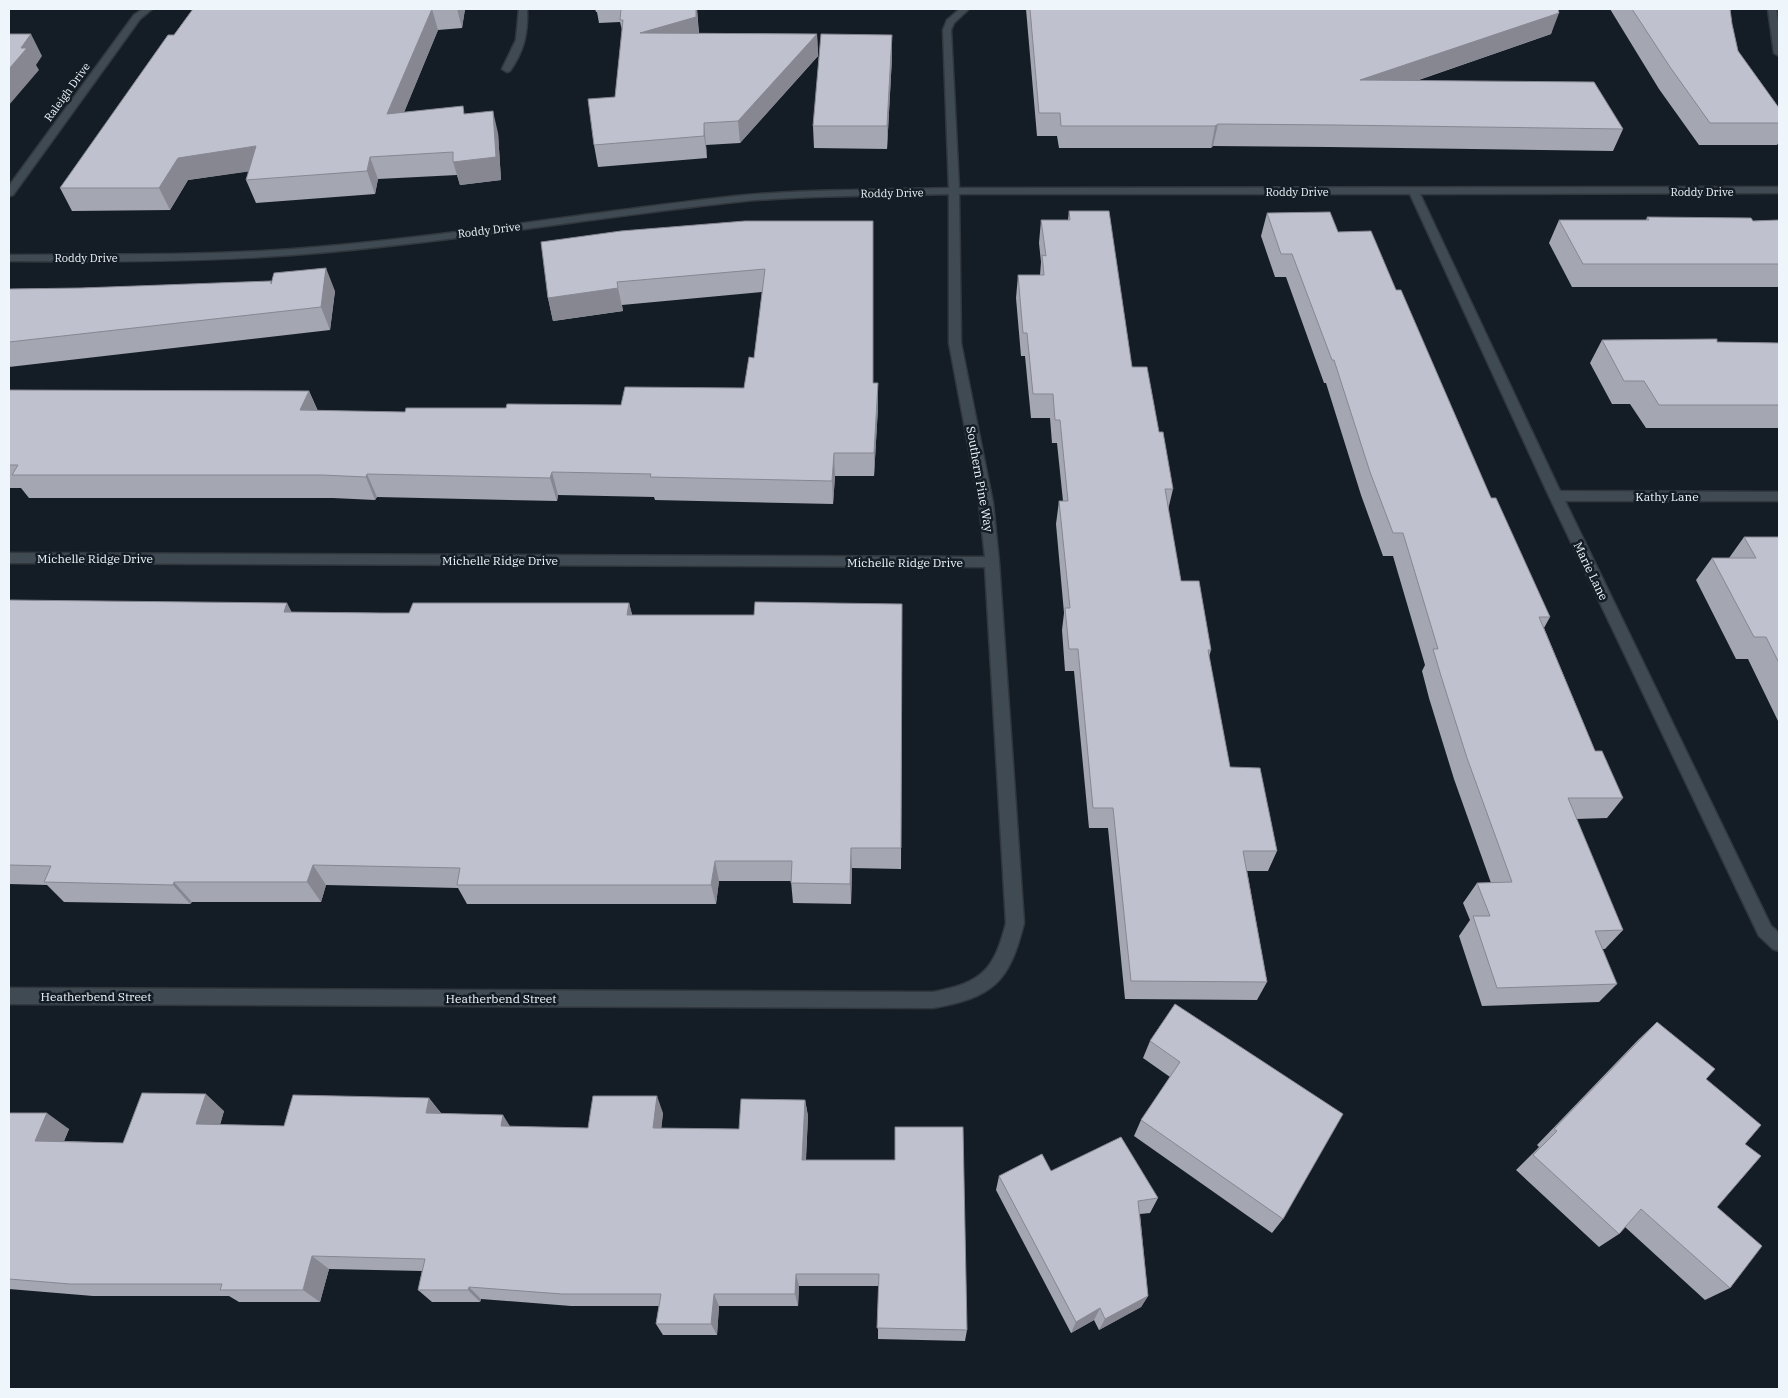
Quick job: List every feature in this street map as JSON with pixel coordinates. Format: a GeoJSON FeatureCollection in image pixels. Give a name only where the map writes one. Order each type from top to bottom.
{"type":"FeatureCollection","features":[{"type":"Feature","properties":{"kind":"street","name":"Raleigh Drive"},"geometry":{"type":"LineString","coordinates":[[9,193],[137,17],[148,9]]}},
{"type":"Feature","properties":{"kind":"street"},"geometry":{"type":"LineString","coordinates":[[507,69],[514,59],[522,39],[523,9]]}},
{"type":"Feature","properties":{"kind":"street","name":"Southern Pine Way"},"geometry":{"type":"LineString","coordinates":[[965,9],[950,22],[947,30],[954,192],[955,343],[986,503],[992,562],[1015,923],[1008,955],[988,980]]}},
{"type":"Feature","properties":{"kind":"street"},"geometry":{"type":"LineString","coordinates":[[1772,9],[1779,53]]}},
{"type":"Feature","properties":{"kind":"street","name":"Roddy Drive"},"geometry":{"type":"LineString","coordinates":[[9,258],[204,257],[294,252],[401,241],[699,202],[814,194],[1779,190]]}},
{"type":"Feature","properties":{"kind":"street","name":"Marie Lane"},"geometry":{"type":"LineString","coordinates":[[1414,192],[1556,496],[1765,931],[1779,943]]}},
{"type":"Feature","properties":{"kind":"street","name":"Kathy Lane"},"geometry":{"type":"LineString","coordinates":[[1556,496],[1779,496]]}},
{"type":"Feature","properties":{"kind":"street","name":"Michelle Ridge Drive"},"geometry":{"type":"LineString","coordinates":[[9,558],[992,562]]}},
{"type":"Feature","properties":{"kind":"street","name":"Heatherbend Street"},"geometry":{"type":"LineString","coordinates":[[9,996],[933,1000],[966,994],[988,980]]}},
{"type":"Feature","properties":{"kind":"building"},"geometry":{"type":"Polygon","coordinates":[[[193,9],[432,9],[387,114],[463,106],[464,114],[493,111],[496,157],[453,162],[453,152],[370,157],[367,171],[246,180],[256,146],[178,158],[159,188],[60,188],[168,35],[174,35],[193,9]]]}},
{"type":"Feature","properties":{"kind":"building"},"geometry":{"type":"Polygon","coordinates":[[[621,9],[696,9],[696,17],[640,33],[817,34],[738,121],[704,123],[704,136],[594,145],[588,99],[615,97],[623,20],[620,20],[621,9]]]}},
{"type":"Feature","properties":{"kind":"building"},"geometry":{"type":"Polygon","coordinates":[[[1030,9],[1558,9],[1559,13],[1360,80],[1594,82],[1623,129],[1218,124],[1215,126],[1061,126],[1060,113],[1039,113],[1030,9]]]}},
{"type":"Feature","properties":{"kind":"building"},"geometry":{"type":"Polygon","coordinates":[[[1632,9],[1730,9],[1738,51],[1779,108],[1779,123],[1710,123],[1632,9]]]}},
{"type":"Feature","properties":{"kind":"building"},"geometry":{"type":"Polygon","coordinates":[[[9,34],[31,34],[21,48],[27,48],[9,69],[9,34]]]}},
{"type":"Feature","properties":{"kind":"building"},"geometry":{"type":"Polygon","coordinates":[[[821,34],[892,35],[887,126],[813,126],[821,34]]]}},
{"type":"Feature","properties":{"kind":"building"},"geometry":{"type":"Polygon","coordinates":[[[1069,211],[1109,211],[1132,367],[1147,367],[1159,432],[1163,432],[1173,489],[1165,489],[1181,581],[1199,581],[1211,650],[1208,650],[1230,767],[1260,768],[1277,851],[1243,851],[1267,982],[1131,981],[1113,808],[1093,808],[1078,649],[1069,649],[1065,608],[1070,608],[1059,501],[1068,501],[1060,420],[1055,420],[1053,394],[1033,394],[1027,333],[1023,333],[1018,275],[1044,275],[1042,255],[1046,256],[1041,220],[1070,220],[1069,211]]]}},
{"type":"Feature","properties":{"kind":"building"},"geometry":{"type":"Polygon","coordinates":[[[1330,212],[1338,232],[1371,231],[1396,290],[1401,290],[1491,498],[1496,498],[1550,617],[1539,617],[1595,751],[1602,751],[1623,798],[1568,798],[1623,930],[1595,931],[1617,984],[1497,988],[1473,916],[1490,916],[1477,883],[1512,882],[1467,758],[1441,676],[1433,649],[1438,649],[1403,533],[1393,533],[1370,472],[1334,360],[1332,360],[1292,254],[1281,254],[1267,213],[1330,212]]]}},
{"type":"Feature","properties":{"kind":"building"},"geometry":{"type":"Polygon","coordinates":[[[1647,217],[1751,218],[1753,221],[1779,220],[1779,264],[1583,264],[1559,220],[1649,220],[1647,217]]]}},
{"type":"Feature","properties":{"kind":"building"},"geometry":{"type":"Polygon","coordinates":[[[745,221],[873,221],[873,383],[878,383],[874,453],[834,453],[832,481],[650,477],[651,474],[552,472],[550,478],[367,474],[366,477],[322,475],[12,475],[18,465],[9,465],[9,390],[309,391],[300,410],[405,412],[406,408],[506,408],[507,404],[621,405],[625,387],[744,388],[749,357],[754,358],[765,269],[617,282],[618,288],[548,298],[541,242],[621,231],[745,221]]]}},
{"type":"Feature","properties":{"kind":"building"},"geometry":{"type":"Polygon","coordinates":[[[326,268],[321,307],[9,342],[9,289],[271,281],[271,284],[274,273],[326,268]]]}},
{"type":"Feature","properties":{"kind":"building"},"geometry":{"type":"Polygon","coordinates":[[[1717,339],[1717,342],[1779,343],[1779,405],[1659,405],[1644,381],[1624,381],[1602,340],[1717,339]]]}},
{"type":"Feature","properties":{"kind":"building"},"geometry":{"type":"Polygon","coordinates":[[[1744,537],[1779,537],[1779,663],[1766,637],[1754,637],[1712,558],[1756,558],[1744,537]]]}},
{"type":"Feature","properties":{"kind":"building"},"geometry":{"type":"Polygon","coordinates":[[[9,600],[287,603],[284,612],[381,613],[409,613],[413,603],[629,603],[627,615],[754,615],[755,602],[902,604],[901,848],[851,848],[850,884],[791,883],[792,861],[715,861],[711,885],[457,885],[460,868],[313,865],[307,882],[174,882],[173,885],[44,882],[51,866],[9,865],[9,600]]]}},
{"type":"Feature","properties":{"kind":"building"},"geometry":{"type":"Polygon","coordinates":[[[1175,1004],[1343,1114],[1283,1219],[1141,1120],[1180,1062],[1150,1041],[1175,1004]]]}},
{"type":"Feature","properties":{"kind":"building"},"geometry":{"type":"Polygon","coordinates":[[[1657,1022],[1715,1069],[1706,1079],[1761,1125],[1745,1144],[1761,1156],[1717,1207],[1762,1246],[1730,1288],[1641,1209],[1619,1234],[1533,1155],[1557,1131],[1554,1129],[1657,1022]]]}},
{"type":"Feature","properties":{"kind":"building"},"geometry":{"type":"Polygon","coordinates":[[[142,1093],[206,1094],[196,1124],[284,1126],[293,1095],[429,1098],[426,1113],[503,1115],[501,1126],[588,1128],[593,1096],[657,1096],[653,1128],[739,1129],[741,1099],[805,1100],[802,1160],[895,1160],[895,1127],[963,1127],[967,1330],[877,1328],[879,1274],[796,1274],[795,1294],[714,1294],[711,1324],[656,1324],[661,1294],[562,1294],[469,1287],[468,1290],[418,1290],[425,1259],[312,1256],[303,1290],[220,1290],[222,1284],[70,1284],[9,1279],[9,1113],[47,1113],[35,1141],[123,1143],[142,1093]]]}},
{"type":"Feature","properties":{"kind":"building"},"geometry":{"type":"Polygon","coordinates":[[[1121,1137],[1158,1198],[1138,1201],[1148,1296],[1105,1319],[1100,1308],[1076,1322],[999,1176],[1042,1154],[1051,1171],[1121,1137]]]}}]}
